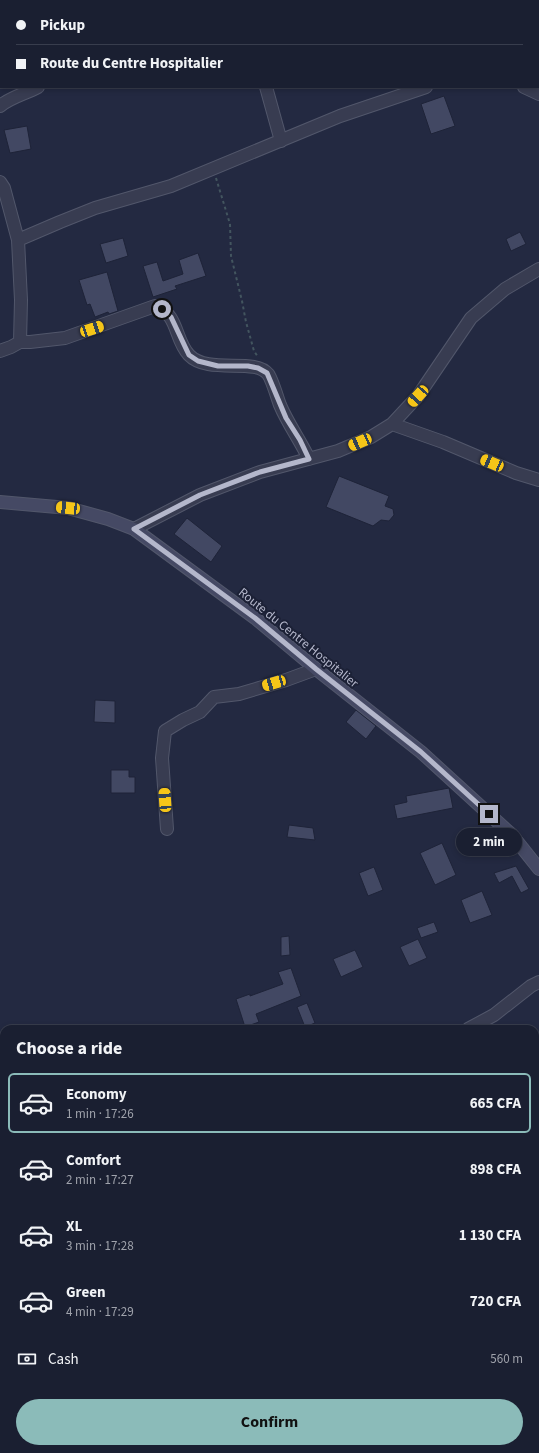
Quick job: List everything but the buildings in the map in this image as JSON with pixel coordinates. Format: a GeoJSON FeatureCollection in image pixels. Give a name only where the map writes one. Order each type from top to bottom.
{"type":"FeatureCollection","features":[{"type":"Feature","properties":{"kind":"street"},"geometry":{"type":"LineString","coordinates":[[0,106],[10,99],[25,94],[36,88]]}},
{"type":"Feature","properties":{"kind":"street"},"geometry":{"type":"LineString","coordinates":[[266,88],[281,141]]}},
{"type":"Feature","properties":{"kind":"street"},"geometry":{"type":"LineString","coordinates":[[18,240],[95,208],[171,186],[340,116],[423,88]]}},
{"type":"Feature","properties":{"kind":"street"},"geometry":{"type":"LineString","coordinates":[[526,88],[539,94]]}},
{"type":"Feature","properties":{"kind":"street"},"geometry":{"type":"LineString","coordinates":[[0,182],[4,188],[18,240],[21,300],[20,342]]}},
{"type":"Feature","properties":{"kind":"street"},"geometry":{"type":"LineString","coordinates":[[134,529],[200,495],[260,472],[338,452],[371,437],[392,424],[418,396],[471,318],[505,289],[539,269]]}},
{"type":"Feature","properties":{"kind":"street"},"geometry":{"type":"LineString","coordinates":[[0,351],[20,342],[65,338],[155,306],[162,309],[171,317],[189,355],[198,361],[218,366],[248,366],[258,368],[267,373],[286,418],[300,440],[309,459]]}},
{"type":"Feature","properties":{"kind":"street"},"geometry":{"type":"LineString","coordinates":[[392,424],[443,442],[516,473],[539,480]]}},
{"type":"Feature","properties":{"kind":"street","name":"Route du Centre Hospitalier"},"geometry":{"type":"LineString","coordinates":[[0,502],[68,508],[108,519],[134,529],[255,618],[316,669],[427,757],[512,835],[539,869]]}},
{"type":"Feature","properties":{"kind":"street"},"geometry":{"type":"LineString","coordinates":[[167,829],[162,758],[165,732],[183,720],[200,712],[214,697],[239,694],[316,669]]}},
{"type":"Feature","properties":{"kind":"street"},"geometry":{"type":"LineString","coordinates":[[475,1025],[494,1015],[531,986],[539,982]]}},
{"type":"Feature","properties":{"kind":"path"},"geometry":{"type":"LineString","coordinates":[[214,169],[230,224],[231,256],[246,322],[254,351],[267,373]]}},
{"type":"Feature","properties":{"kind":"route"},"geometry":{"type":"LineString","coordinates":[[162,309],[171,317],[189,355],[198,361],[218,366],[248,366],[258,368],[267,373],[286,418],[300,440],[309,459],[260,472],[200,495],[134,529],[255,618],[316,669],[421,752],[489,814]]}}]}
